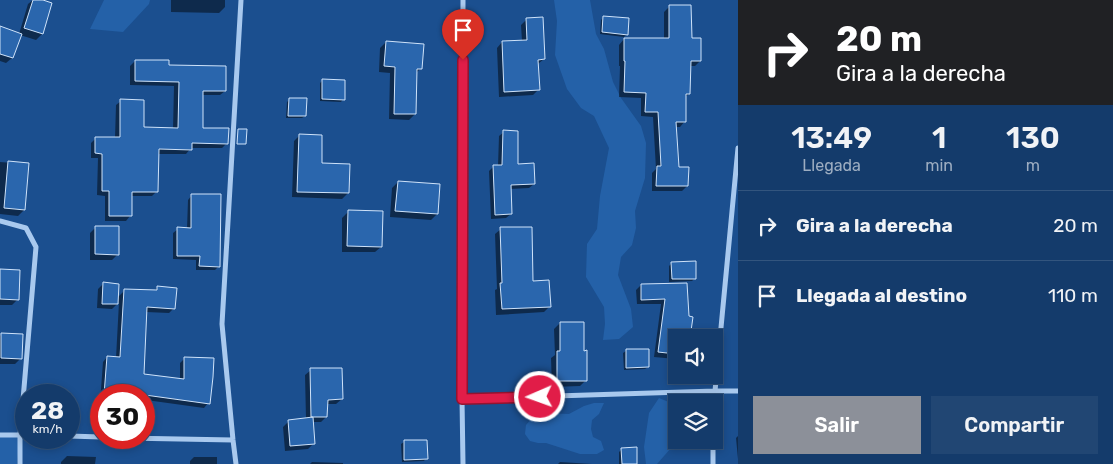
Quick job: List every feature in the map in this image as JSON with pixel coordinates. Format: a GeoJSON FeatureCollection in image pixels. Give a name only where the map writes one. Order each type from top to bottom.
{"type":"FeatureCollection","features":[{"type":"Feature","properties":{"kind":"street"},"geometry":{"type":"LineString","coordinates":[[236,464],[222,324],[241,0]]}},
{"type":"Feature","properties":{"kind":"street"},"geometry":{"type":"LineString","coordinates":[[463,0],[463,464]]}},
{"type":"Feature","properties":{"kind":"street"},"geometry":{"type":"LineString","coordinates":[[715,394],[738,148]]}},
{"type":"Feature","properties":{"kind":"street"},"geometry":{"type":"LineString","coordinates":[[0,221],[26,228],[36,247],[24,384]]}},
{"type":"Feature","properties":{"kind":"street"},"geometry":{"type":"LineString","coordinates":[[462,399],[715,390],[738,391]]}},
{"type":"Feature","properties":{"kind":"street"},"geometry":{"type":"LineString","coordinates":[[0,435],[15,435]]}},
{"type":"Feature","properties":{"kind":"street"},"geometry":{"type":"LineString","coordinates":[[155,439],[233,440]]}},
{"type":"Feature","properties":{"kind":"street"},"geometry":{"type":"LineString","coordinates":[[20,449],[20,464]]}},
{"type":"Feature","properties":{"kind":"street"},"geometry":{"type":"LineString","coordinates":[[713,464],[714,449]]}},
{"type":"Feature","properties":{"kind":"shaded area"},"geometry":{"type":"Polygon","coordinates":[[[104,0],[150,0],[149,4],[123,32],[90,29],[104,0]]]}},
{"type":"Feature","properties":{"kind":"shaded area"},"geometry":{"type":"Polygon","coordinates":[[[554,0],[590,0],[596,34],[604,49],[613,82],[621,98],[641,126],[646,143],[645,178],[635,211],[636,228],[632,245],[621,257],[618,275],[631,309],[633,327],[619,339],[603,340],[605,324],[604,307],[586,277],[587,244],[597,229],[600,196],[609,148],[594,116],[581,108],[567,89],[555,55],[557,21],[554,0]]]}},
{"type":"Feature","properties":{"kind":"shaded area"},"geometry":{"type":"Polygon","coordinates":[[[659,398],[668,402],[668,449],[670,449],[657,464],[646,464],[644,447],[649,413],[659,398]]]}},
{"type":"Feature","properties":{"kind":"shaded area"},"geometry":{"type":"Polygon","coordinates":[[[594,403],[604,403],[599,414],[592,420],[591,429],[593,437],[601,441],[604,450],[597,454],[580,454],[546,443],[530,441],[525,434],[526,425],[540,413],[569,414],[594,403]]]}},
{"type":"Feature","properties":{"kind":"shaded area"},"geometry":{"type":"Polygon","coordinates":[[[0,433],[15,434],[15,449],[19,449],[17,464],[0,464],[0,433]]]}},
{"type":"Feature","properties":{"kind":"building"},"geometry":{"type":"Polygon","coordinates":[[[33,0],[43,0],[52,3],[43,34],[24,28],[33,0]]]}},
{"type":"Feature","properties":{"kind":"building"},"geometry":{"type":"Polygon","coordinates":[[[669,5],[691,5],[692,38],[701,38],[701,61],[691,61],[690,94],[686,94],[686,122],[676,122],[679,167],[689,167],[688,186],[656,186],[657,166],[661,166],[658,112],[645,112],[646,93],[624,92],[624,38],[669,38],[669,5]]]}},
{"type":"Feature","properties":{"kind":"building"},"geometry":{"type":"Polygon","coordinates":[[[603,16],[629,18],[628,35],[602,32],[603,16]]]}},
{"type":"Feature","properties":{"kind":"building"},"geometry":{"type":"Polygon","coordinates":[[[543,17],[545,59],[538,60],[540,90],[504,92],[502,41],[527,40],[526,18],[543,17]]]}},
{"type":"Feature","properties":{"kind":"building"},"geometry":{"type":"Polygon","coordinates":[[[0,26],[22,34],[13,58],[0,54],[0,26]]]}},
{"type":"Feature","properties":{"kind":"building"},"geometry":{"type":"Polygon","coordinates":[[[386,41],[424,44],[422,69],[417,69],[416,114],[394,114],[395,67],[384,66],[386,41]]]}},
{"type":"Feature","properties":{"kind":"building"},"geometry":{"type":"Polygon","coordinates":[[[135,60],[169,60],[169,65],[226,66],[226,91],[203,91],[203,128],[229,128],[228,144],[192,143],[192,150],[159,149],[158,192],[132,192],[132,216],[109,216],[109,191],[102,191],[102,154],[95,153],[95,137],[120,137],[120,99],[144,100],[144,127],[178,128],[179,82],[135,81],[135,60]]]}},
{"type":"Feature","properties":{"kind":"building"},"geometry":{"type":"Polygon","coordinates":[[[322,79],[345,80],[345,100],[322,99],[322,79]]]}},
{"type":"Feature","properties":{"kind":"building"},"geometry":{"type":"Polygon","coordinates":[[[289,98],[307,98],[306,116],[288,116],[289,98]]]}},
{"type":"Feature","properties":{"kind":"building"},"geometry":{"type":"Polygon","coordinates":[[[238,129],[247,129],[246,144],[237,144],[238,129]]]}},
{"type":"Feature","properties":{"kind":"building"},"geometry":{"type":"Polygon","coordinates":[[[503,130],[518,131],[518,164],[534,163],[535,184],[511,185],[512,214],[495,215],[493,165],[502,165],[503,130]]]}},
{"type":"Feature","properties":{"kind":"building"},"geometry":{"type":"Polygon","coordinates":[[[299,134],[322,135],[322,163],[350,164],[349,193],[297,192],[299,134]]]}},
{"type":"Feature","properties":{"kind":"building"},"geometry":{"type":"Polygon","coordinates":[[[8,161],[29,163],[25,210],[4,208],[8,161]]]}},
{"type":"Feature","properties":{"kind":"building"},"geometry":{"type":"Polygon","coordinates":[[[398,181],[440,184],[438,214],[395,211],[398,181]]]}},
{"type":"Feature","properties":{"kind":"building"},"geometry":{"type":"Polygon","coordinates":[[[191,194],[221,194],[220,267],[199,266],[200,256],[177,256],[177,227],[191,228],[191,194]]]}},
{"type":"Feature","properties":{"kind":"building"},"geometry":{"type":"Polygon","coordinates":[[[348,210],[383,211],[382,247],[347,246],[348,210]]]}},
{"type":"Feature","properties":{"kind":"building"},"geometry":{"type":"Polygon","coordinates":[[[95,226],[119,226],[119,255],[95,254],[95,226]]]}},
{"type":"Feature","properties":{"kind":"building"},"geometry":{"type":"Polygon","coordinates":[[[500,227],[532,227],[533,281],[549,280],[551,307],[502,309],[500,227]]]}},
{"type":"Feature","properties":{"kind":"building"},"geometry":{"type":"Polygon","coordinates":[[[696,261],[696,279],[672,279],[671,262],[696,261]]]}},
{"type":"Feature","properties":{"kind":"building"},"geometry":{"type":"Polygon","coordinates":[[[0,269],[20,270],[19,300],[0,299],[0,269]]]}},
{"type":"Feature","properties":{"kind":"building"},"geometry":{"type":"Polygon","coordinates":[[[103,282],[119,284],[118,304],[102,304],[103,282]]]}},
{"type":"Feature","properties":{"kind":"building"},"geometry":{"type":"Polygon","coordinates":[[[687,283],[689,316],[693,317],[691,329],[668,329],[668,353],[658,352],[665,299],[641,300],[641,284],[687,283]]]}},
{"type":"Feature","properties":{"kind":"building"},"geometry":{"type":"Polygon","coordinates":[[[157,286],[177,288],[175,309],[147,307],[144,374],[184,379],[184,357],[214,358],[210,404],[155,396],[155,384],[105,384],[107,356],[120,357],[124,289],[157,290],[157,286]]]}},
{"type":"Feature","properties":{"kind":"building"},"geometry":{"type":"Polygon","coordinates":[[[560,322],[584,322],[584,351],[587,350],[587,381],[557,381],[557,351],[560,351],[560,322]]]}},
{"type":"Feature","properties":{"kind":"building"},"geometry":{"type":"Polygon","coordinates":[[[1,333],[23,334],[22,359],[1,358],[1,333]]]}},
{"type":"Feature","properties":{"kind":"building"},"geometry":{"type":"Polygon","coordinates":[[[626,349],[649,349],[649,367],[626,368],[626,349]]]}},
{"type":"Feature","properties":{"kind":"building"},"geometry":{"type":"Polygon","coordinates":[[[310,368],[342,368],[343,399],[328,400],[327,417],[311,417],[310,368]]]}},
{"type":"Feature","properties":{"kind":"building"},"geometry":{"type":"Polygon","coordinates":[[[313,417],[315,444],[290,446],[288,420],[313,417]]]}},
{"type":"Feature","properties":{"kind":"building"},"geometry":{"type":"Polygon","coordinates":[[[404,440],[427,440],[428,459],[404,460],[404,440]]]}},
{"type":"Feature","properties":{"kind":"building"},"geometry":{"type":"Polygon","coordinates":[[[637,447],[637,464],[622,464],[621,448],[637,447]]]}},
{"type":"Feature","properties":{"kind":"route"},"geometry":{"type":"LineString","coordinates":[[463,60],[462,399],[540,397]]}}]}
